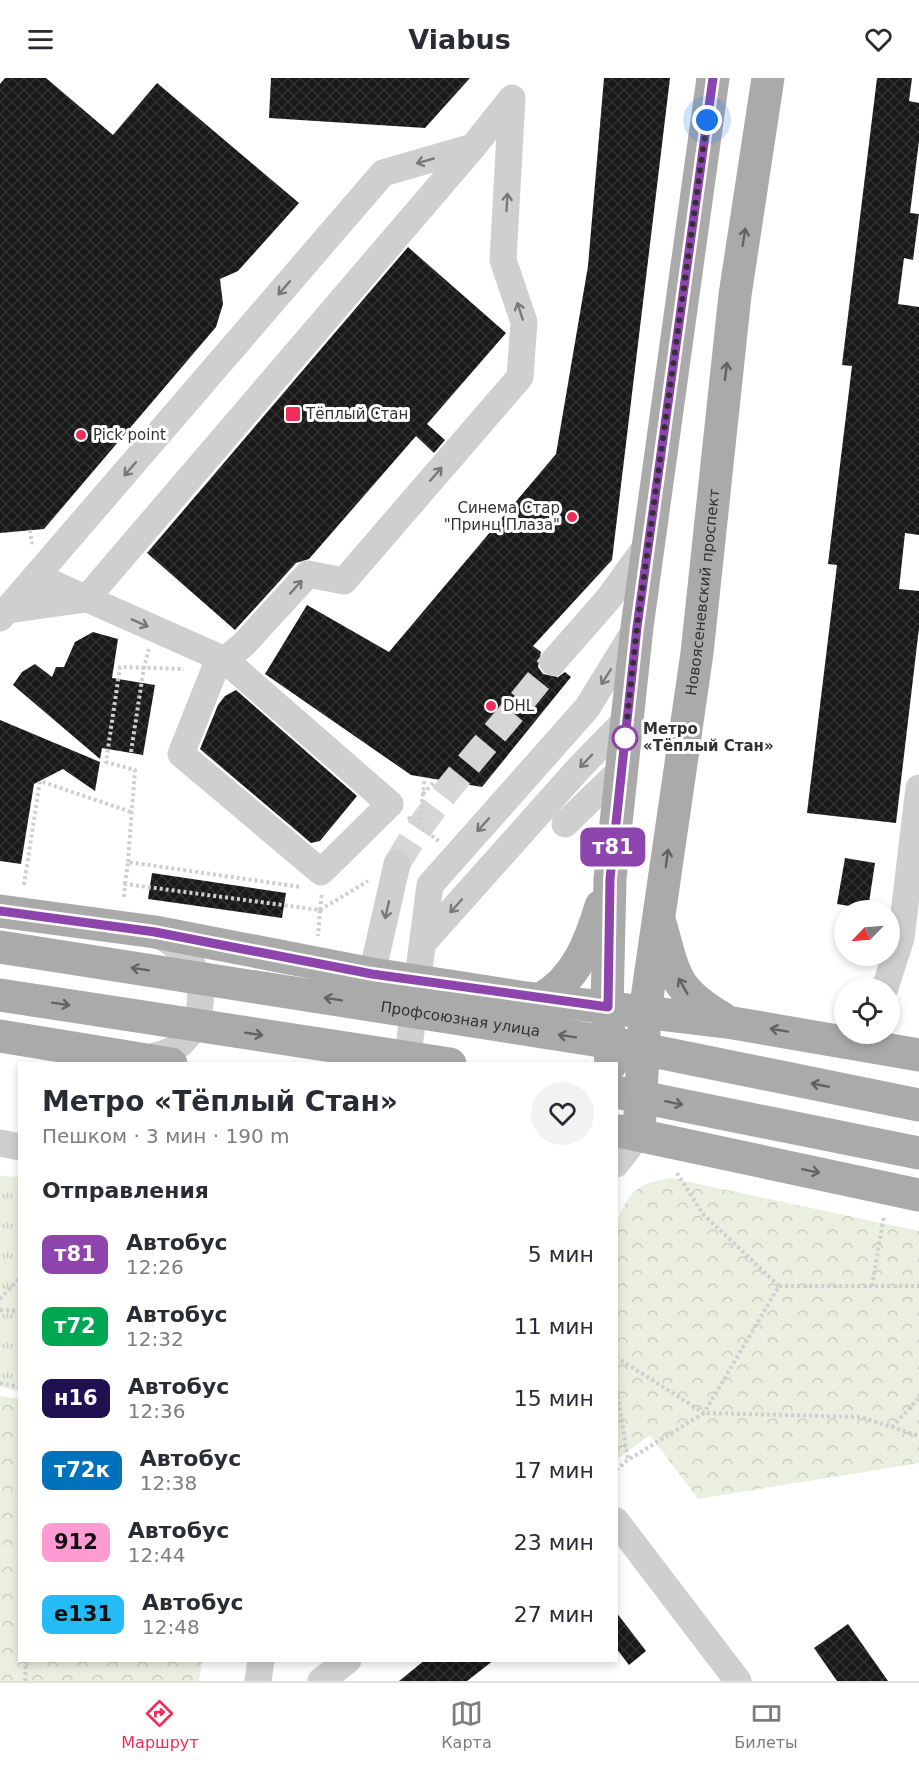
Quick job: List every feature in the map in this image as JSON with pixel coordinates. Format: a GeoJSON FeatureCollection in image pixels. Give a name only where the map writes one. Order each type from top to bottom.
{"type":"FeatureCollection","features":[{"type":"Feature","properties":{"kind":"main road"},"geometry":{"type":"LineString","coordinates":[[611,1062],[608,1007],[610,879],[637,627],[713,78]]}},
{"type":"Feature","properties":{"kind":"main road","name":"Новоясеневский проспект"},"geometry":{"type":"LineString","coordinates":[[628,1132],[697,653],[735,295],[768,78]]}},
{"type":"Feature","properties":{"kind":"main road"},"geometry":{"type":"LineString","coordinates":[[541,999],[558,988],[584,955],[610,879]]}},
{"type":"Feature","properties":{"kind":"main road","name":"Профсоюзная улица"},"geometry":{"type":"LineString","coordinates":[[0,911],[374,965],[418,981],[541,999],[834,1035]]}},
{"type":"Feature","properties":{"kind":"main road"},"geometry":{"type":"LineString","coordinates":[[658,915],[671,962],[685,992],[695,1002],[727,1022]]}},
{"type":"Feature","properties":{"kind":"main road","name":"Профсоюзная улица"},"geometry":{"type":"LineString","coordinates":[[6,948],[613,1043],[919,1105]]}},
{"type":"Feature","properties":{"kind":"main road"},"geometry":{"type":"LineString","coordinates":[[361,1062],[374,965]]}},
{"type":"Feature","properties":{"kind":"main road"},"geometry":{"type":"LineString","coordinates":[[2,995],[437,1062]]}},
{"type":"Feature","properties":{"kind":"main road"},"geometry":{"type":"LineString","coordinates":[[0,1036],[155,1061]]}},
{"type":"Feature","properties":{"kind":"main road","name":"Профсоюзная улица"},"geometry":{"type":"LineString","coordinates":[[884,1044],[919,1057]]}},
{"type":"Feature","properties":{"kind":"main road"},"geometry":{"type":"LineString","coordinates":[[919,1057],[876,1078],[862,1092],[855,1100],[850,1127],[860,1152],[884,1174],[919,1194]]}},
{"type":"Feature","properties":{"kind":"main road"},"geometry":{"type":"LineString","coordinates":[[618,1094],[919,1153]]}},
{"type":"Feature","properties":{"kind":"main road"},"geometry":{"type":"LineString","coordinates":[[618,1103],[628,1132],[919,1194]]}},
{"type":"Feature","properties":{"kind":"street"},"geometry":{"type":"LineString","coordinates":[[4,614],[86,599],[473,147],[518,88]]}},
{"type":"Feature","properties":{"kind":"street"},"geometry":{"type":"LineString","coordinates":[[38,577],[219,665],[390,804],[321,872],[181,754],[219,665],[244,644],[308,574],[344,581],[520,377],[524,322],[504,260],[518,88]]}},
{"type":"Feature","properties":{"kind":"street"},"geometry":{"type":"LineString","coordinates":[[4,614],[383,173],[473,147]]}},
{"type":"Feature","properties":{"kind":"street"},"geometry":{"type":"LineString","coordinates":[[553,662],[609,598],[648,544]]}},
{"type":"Feature","properties":{"kind":"street"},"geometry":{"type":"LineString","coordinates":[[414,1062],[410,1047],[430,885],[587,708],[637,627]]}},
{"type":"Feature","properties":{"kind":"street"},"geometry":{"type":"LineString","coordinates":[[423,943],[580,767],[627,719]]}},
{"type":"Feature","properties":{"kind":"street"},"geometry":{"type":"LineString","coordinates":[[565,824],[622,769]]}},
{"type":"Feature","properties":{"kind":"street"},"geometry":{"type":"LineString","coordinates":[[888,978],[901,938],[919,788]]}},
{"type":"Feature","properties":{"kind":"street"},"geometry":{"type":"LineString","coordinates":[[374,965],[397,864]]}},
{"type":"Feature","properties":{"kind":"street"},"geometry":{"type":"LineString","coordinates":[[155,932],[187,957],[197,973],[201,994],[198,1017],[190,1035],[155,1061]]}},
{"type":"Feature","properties":{"kind":"street"},"geometry":{"type":"LineString","coordinates":[[618,1159],[628,1132]]}},
{"type":"Feature","properties":{"kind":"street"},"geometry":{"type":"LineString","coordinates":[[0,1143],[18,1147]]}},
{"type":"Feature","properties":{"kind":"street"},"geometry":{"type":"LineString","coordinates":[[618,1524],[738,1681]]}},
{"type":"Feature","properties":{"kind":"street"},"geometry":{"type":"LineString","coordinates":[[258,1681],[261,1662]]}},
{"type":"Feature","properties":{"kind":"street"},"geometry":{"type":"LineString","coordinates":[[321,1681],[345,1662]]}},
{"type":"Feature","properties":{"kind":"path"},"geometry":{"type":"LineString","coordinates":[[124,897],[135,770],[106,762],[120,667],[219,665]]}},
{"type":"Feature","properties":{"kind":"path"},"geometry":{"type":"LineString","coordinates":[[131,752],[144,667]]}},
{"type":"Feature","properties":{"kind":"path"},"geometry":{"type":"LineString","coordinates":[[109,696],[116,697]]}},
{"type":"Feature","properties":{"kind":"path"},"geometry":{"type":"LineString","coordinates":[[103,737],[110,738]]}},
{"type":"Feature","properties":{"kind":"path"},"geometry":{"type":"LineString","coordinates":[[419,826],[424,778]]}},
{"type":"Feature","properties":{"kind":"path"},"geometry":{"type":"LineString","coordinates":[[24,885],[40,781],[131,812]]}},
{"type":"Feature","properties":{"kind":"path"},"geometry":{"type":"LineString","coordinates":[[422,794],[435,781]]}},
{"type":"Feature","properties":{"kind":"path"},"geometry":{"type":"LineString","coordinates":[[390,804],[441,842]]}},
{"type":"Feature","properties":{"kind":"path"},"geometry":{"type":"LineString","coordinates":[[128,862],[323,891]]}},
{"type":"Feature","properties":{"kind":"path"},"geometry":{"type":"LineString","coordinates":[[125,884],[320,910],[397,864]]}},
{"type":"Feature","properties":{"kind":"path"},"geometry":{"type":"LineString","coordinates":[[317,943],[320,910]]}},
{"type":"Feature","properties":{"kind":"path"},"geometry":{"type":"LineString","coordinates":[[677,1173],[703,1214],[778,1286],[919,1286]]}},
{"type":"Feature","properties":{"kind":"path"},"geometry":{"type":"LineString","coordinates":[[872,1286],[884,1216]]}},
{"type":"Feature","properties":{"kind":"path"},"geometry":{"type":"LineString","coordinates":[[0,1299],[18,1280]]}},
{"type":"Feature","properties":{"kind":"path"},"geometry":{"type":"LineString","coordinates":[[618,1468],[704,1413],[778,1286]]}},
{"type":"Feature","properties":{"kind":"path"},"geometry":{"type":"LineString","coordinates":[[0,1310],[18,1311]]}},
{"type":"Feature","properties":{"kind":"path"},"geometry":{"type":"LineString","coordinates":[[618,1358],[704,1413],[861,1417],[919,1436]]}},
{"type":"Feature","properties":{"kind":"path"},"geometry":{"type":"LineString","coordinates":[[0,1383],[18,1387]]}},
{"type":"Feature","properties":{"kind":"path"},"geometry":{"type":"LineString","coordinates":[[618,1397],[628,1460]]}},
{"type":"Feature","properties":{"kind":"path"},"geometry":{"type":"LineString","coordinates":[[892,1427],[919,1398]]}},
{"type":"Feature","properties":{"kind":"path"},"geometry":{"type":"LineString","coordinates":[[25,1681],[26,1662]]}},
{"type":"Feature","properties":{"kind":"green space"},"geometry":{"type":"Polygon","coordinates":[[[0,1176],[18,1177],[18,1391],[0,1387],[0,1176]]]}},
{"type":"Feature","properties":{"kind":"green space"},"geometry":{"type":"Polygon","coordinates":[[[671,1178],[919,1231],[919,1463],[698,1499],[650,1435],[618,1458],[618,1218],[632,1194],[650,1183],[671,1178]]]}},
{"type":"Feature","properties":{"kind":"green space"},"geometry":{"type":"Polygon","coordinates":[[[0,1396],[18,1399],[18,1662],[202,1662],[199,1681],[0,1681],[0,1396]]]}},
{"type":"Feature","properties":{"kind":"building"},"geometry":{"type":"Polygon","coordinates":[[[5,78],[46,78],[113,135],[157,83],[299,203],[238,271],[220,279],[223,304],[216,327],[44,529],[0,533],[0,84],[5,78]]]}},
{"type":"Feature","properties":{"kind":"building"},"geometry":{"type":"Polygon","coordinates":[[[271,78],[470,78],[425,128],[269,118],[271,78]]]}},
{"type":"Feature","properties":{"kind":"building"},"geometry":{"type":"Polygon","coordinates":[[[604,78],[670,78],[612,560],[533,646],[541,652],[538,667],[543,674],[558,677],[565,672],[571,677],[482,787],[411,775],[265,674],[307,605],[389,652],[556,454],[588,266],[604,78]]]}},
{"type":"Feature","properties":{"kind":"building"},"geometry":{"type":"Polygon","coordinates":[[[877,78],[912,78],[909,101],[919,103],[919,141],[910,213],[919,214],[913,260],[904,258],[898,304],[919,307],[919,535],[905,533],[899,589],[919,591],[919,628],[896,823],[807,813],[837,565],[828,564],[852,366],[842,365],[877,78]]]}},
{"type":"Feature","properties":{"kind":"building"},"geometry":{"type":"Polygon","coordinates":[[[408,247],[506,333],[427,424],[445,440],[434,453],[416,436],[309,559],[296,563],[235,630],[147,553],[408,247]]]}},
{"type":"Feature","properties":{"kind":"building"},"geometry":{"type":"Polygon","coordinates":[[[93,632],[118,639],[112,678],[155,685],[143,755],[102,748],[100,759],[13,685],[22,672],[35,664],[52,677],[56,667],[64,667],[75,642],[93,632]]]}},
{"type":"Feature","properties":{"kind":"building"},"geometry":{"type":"Polygon","coordinates":[[[236,690],[357,796],[320,841],[311,843],[200,749],[218,705],[225,696],[236,690]]]}},
{"type":"Feature","properties":{"kind":"building"},"geometry":{"type":"Polygon","coordinates":[[[0,720],[100,762],[95,791],[63,769],[34,784],[21,864],[0,861],[0,720]]]}},
{"type":"Feature","properties":{"kind":"building"},"geometry":{"type":"Polygon","coordinates":[[[845,858],[875,863],[869,900],[838,900],[845,858]]]}},
{"type":"Feature","properties":{"kind":"building"},"geometry":{"type":"Polygon","coordinates":[[[152,873],[286,893],[282,918],[148,899],[152,873]]]}},
{"type":"Feature","properties":{"kind":"building"},"geometry":{"type":"Polygon","coordinates":[[[618,1615],[646,1651],[629,1665],[618,1651],[618,1615]]]}},
{"type":"Feature","properties":{"kind":"building"},"geometry":{"type":"Polygon","coordinates":[[[848,1624],[888,1681],[837,1681],[814,1648],[848,1624]]]}},
{"type":"Feature","properties":{"kind":"building"},"geometry":{"type":"Polygon","coordinates":[[[423,1662],[491,1662],[467,1681],[399,1681],[423,1662]]]}},
{"type":"Feature","properties":{"kind":"tunnel"},"geometry":{"type":"LineString","coordinates":[[397,864],[451,785],[553,662]]}},
{"type":"Feature","properties":{"kind":"bus line","name":"т81"},"geometry":{"type":"LineString","coordinates":[[0,911],[155,932],[372,974],[526,998],[608,1007],[610,879],[637,627],[713,78]]}},
{"type":"Feature","properties":{"kind":"place","name":"Тёплый Стан"},"geometry":{"type":"Point","coordinates":[293,414]}},
{"type":"Feature","properties":{"kind":"place","name":"Pick point"},"geometry":{"type":"Point","coordinates":[81,435]}},
{"type":"Feature","properties":{"kind":"place","name":"Синема Стар \"Принц Плаза\""},"geometry":{"type":"Point","coordinates":[572,517]}},
{"type":"Feature","properties":{"kind":"place","name":"DHL"},"geometry":{"type":"Point","coordinates":[491,706]}},
{"type":"Feature","properties":{"kind":"place","name":"Метро «Тёплый Стан»"},"geometry":{"type":"Point","coordinates":[625,738]}},
{"type":"Feature","properties":{"kind":"route"},"geometry":{"type":"LineString","coordinates":[[625,738],[637,627],[707,120]]}}]}
